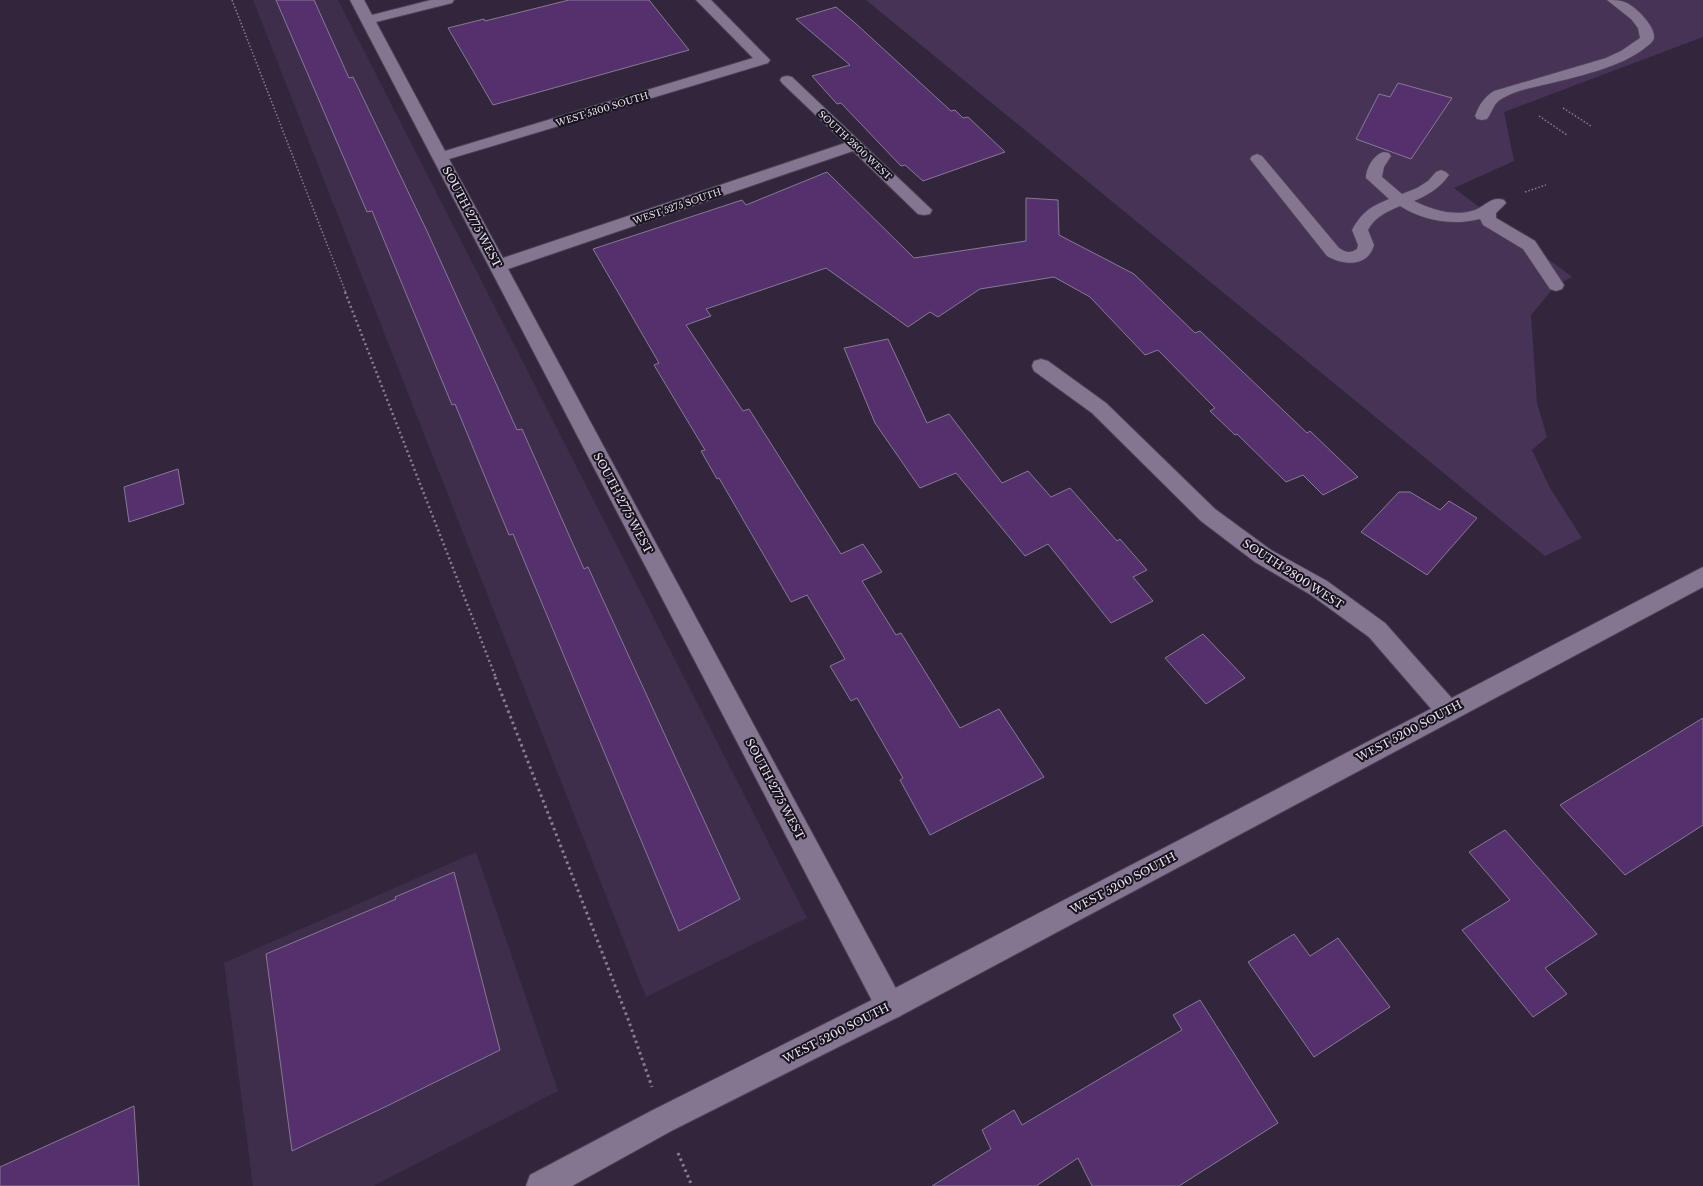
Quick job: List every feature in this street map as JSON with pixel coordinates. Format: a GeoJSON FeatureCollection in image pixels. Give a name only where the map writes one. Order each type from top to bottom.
{"type":"FeatureCollection","features":[{"type":"Feature","properties":{"kind":"street","name":"SOUTH 2775 WEST"},"geometry":{"type":"LineString","coordinates":[[357,0],[890,1006]]}},
{"type":"Feature","properties":{"kind":"street"},"geometry":{"type":"LineString","coordinates":[[368,20],[447,0]]}},
{"type":"Feature","properties":{"kind":"street","name":"WEST 5300 SOUTH"},"geometry":{"type":"LineString","coordinates":[[440,157],[763,60],[703,0]]}},
{"type":"Feature","properties":{"kind":"street","name":"SOUTH 2800 WEST"},"geometry":{"type":"LineString","coordinates":[[786,80],[924,210]]}},
{"type":"Feature","properties":{"kind":"street","name":"WEST 5275 SOUTH"},"geometry":{"type":"LineString","coordinates":[[498,266],[855,145]]}},
{"type":"Feature","properties":{"kind":"street","name":"SOUTH 2800 WEST"},"geometry":{"type":"LineString","coordinates":[[1041,366],[1099,408],[1208,515],[1263,556],[1319,588],[1377,630],[1448,711]]}},
{"type":"Feature","properties":{"kind":"street","name":"WEST 5200 SOUTH"},"geometry":{"type":"LineString","coordinates":[[541,1186],[663,1120],[890,1006],[1703,576]]}},
{"type":"Feature","properties":{"kind":"lane"},"geometry":{"type":"LineString","coordinates":[[1482,116],[1491,99],[1503,92],[1583,71],[1634,50],[1643,43],[1647,39],[1647,32],[1631,11],[1613,0]]}},
{"type":"Feature","properties":{"kind":"lane"},"geometry":{"type":"LineString","coordinates":[[1384,156],[1373,172],[1374,178],[1400,200],[1432,214],[1452,218],[1477,216],[1496,205],[1487,217],[1489,221],[1523,240],[1529,245],[1556,285]]}},
{"type":"Feature","properties":{"kind":"lane"},"geometry":{"type":"LineString","coordinates":[[1257,159],[1333,252],[1345,258],[1358,256],[1364,252],[1366,245],[1360,230],[1364,221],[1378,210],[1427,189],[1438,180],[1441,175]]}},
{"type":"Feature","properties":{"kind":"path"},"geometry":{"type":"LineString","coordinates":[[232,0],[622,1004],[637,1047]]}},
{"type":"Feature","properties":{"kind":"path"},"geometry":{"type":"LineString","coordinates":[[1563,108],[1591,126]]}},
{"type":"Feature","properties":{"kind":"path"},"geometry":{"type":"LineString","coordinates":[[1539,116],[1567,134]]}},
{"type":"Feature","properties":{"kind":"shaded area"},"geometry":{"type":"Polygon","coordinates":[[[253,0],[338,0],[807,918],[646,997],[253,0]]]}},
{"type":"Feature","properties":{"kind":"shaded area"},"geometry":{"type":"Polygon","coordinates":[[[866,0],[1703,0],[1703,37],[1504,112],[1514,161],[1454,188],[1572,277],[1556,285],[1531,315],[1537,403],[1547,437],[1532,450],[1550,488],[1582,538],[1545,556],[866,0]]]}},
{"type":"Feature","properties":{"kind":"shaded area"},"geometry":{"type":"Polygon","coordinates":[[[476,852],[558,1091],[373,1186],[253,1186],[224,963],[476,852]]]}},
{"type":"Feature","properties":{"kind":"building"},"geometry":{"type":"Polygon","coordinates":[[[276,0],[314,0],[349,78],[353,77],[426,229],[517,430],[522,429],[584,569],[588,567],[740,899],[679,931],[513,534],[509,535],[455,404],[452,405],[372,211],[367,212],[276,0]]]}},
{"type":"Feature","properties":{"kind":"building"},"geometry":{"type":"Polygon","coordinates":[[[569,0],[649,0],[689,50],[493,105],[448,28],[484,19],[485,21],[569,0]]]}},
{"type":"Feature","properties":{"kind":"building"},"geometry":{"type":"Polygon","coordinates":[[[836,7],[951,111],[955,110],[963,118],[968,117],[1005,152],[923,181],[905,165],[901,166],[841,103],[837,104],[812,76],[850,65],[796,19],[836,7]]]}},
{"type":"Feature","properties":{"kind":"building"},"geometry":{"type":"Polygon","coordinates":[[[1398,83],[1452,98],[1411,159],[1356,139],[1379,94],[1390,97],[1398,83]]]}},
{"type":"Feature","properties":{"kind":"building"},"geometry":{"type":"Polygon","coordinates":[[[827,172],[914,258],[1026,241],[1026,198],[1058,200],[1059,235],[1134,274],[1195,333],[1200,331],[1307,433],[1310,431],[1358,477],[1323,495],[1303,475],[1286,482],[1237,434],[1235,435],[1210,411],[1215,408],[1158,350],[1145,355],[1090,297],[1054,277],[980,289],[938,317],[930,312],[908,327],[826,268],[706,309],[711,316],[686,325],[743,411],[749,409],[841,554],[863,544],[882,572],[862,581],[896,635],[901,633],[960,728],[999,709],[1044,777],[930,835],[900,780],[903,778],[857,698],[851,701],[830,666],[845,659],[807,595],[791,602],[719,478],[717,479],[701,451],[705,450],[654,365],[659,363],[593,249],[742,200],[746,205],[827,172]]]}},
{"type":"Feature","properties":{"kind":"building"},"geometry":{"type":"Polygon","coordinates":[[[888,339],[927,423],[949,414],[1002,483],[1028,471],[1051,497],[1070,488],[1117,541],[1120,539],[1147,570],[1133,577],[1153,601],[1111,623],[1048,544],[1025,556],[956,473],[920,488],[875,423],[844,348],[888,339]]]}},
{"type":"Feature","properties":{"kind":"building"},"geometry":{"type":"Polygon","coordinates":[[[178,469],[184,504],[129,522],[124,487],[178,469]]]}},
{"type":"Feature","properties":{"kind":"building"},"geometry":{"type":"Polygon","coordinates":[[[1399,492],[1410,492],[1440,510],[1449,501],[1477,518],[1427,575],[1361,532],[1399,492]]]}},
{"type":"Feature","properties":{"kind":"building"},"geometry":{"type":"Polygon","coordinates":[[[1203,634],[1245,678],[1206,704],[1165,658],[1203,634]]]}},
{"type":"Feature","properties":{"kind":"building"},"geometry":{"type":"Polygon","coordinates":[[[1703,718],[1703,825],[1625,875],[1560,805],[1703,718]]]}},
{"type":"Feature","properties":{"kind":"building"},"geometry":{"type":"Polygon","coordinates":[[[1505,830],[1597,934],[1545,968],[1567,994],[1533,1017],[1462,930],[1510,900],[1469,852],[1505,830]]]}},
{"type":"Feature","properties":{"kind":"building"},"geometry":{"type":"Polygon","coordinates":[[[454,872],[500,1050],[292,1151],[266,954],[396,899],[395,897],[454,872]]]}},
{"type":"Feature","properties":{"kind":"building"},"geometry":{"type":"Polygon","coordinates":[[[1294,934],[1310,956],[1338,938],[1390,1007],[1314,1057],[1248,962],[1294,934]]]}},
{"type":"Feature","properties":{"kind":"building"},"geometry":{"type":"Polygon","coordinates":[[[1200,1000],[1278,1123],[1179,1186],[1092,1186],[1078,1158],[1036,1186],[932,1186],[991,1149],[982,1130],[1014,1110],[1022,1125],[1182,1030],[1173,1015],[1200,1000]]]}},
{"type":"Feature","properties":{"kind":"building"},"geometry":{"type":"Polygon","coordinates":[[[134,1106],[139,1186],[0,1186],[0,1167],[134,1106]]]}}]}
